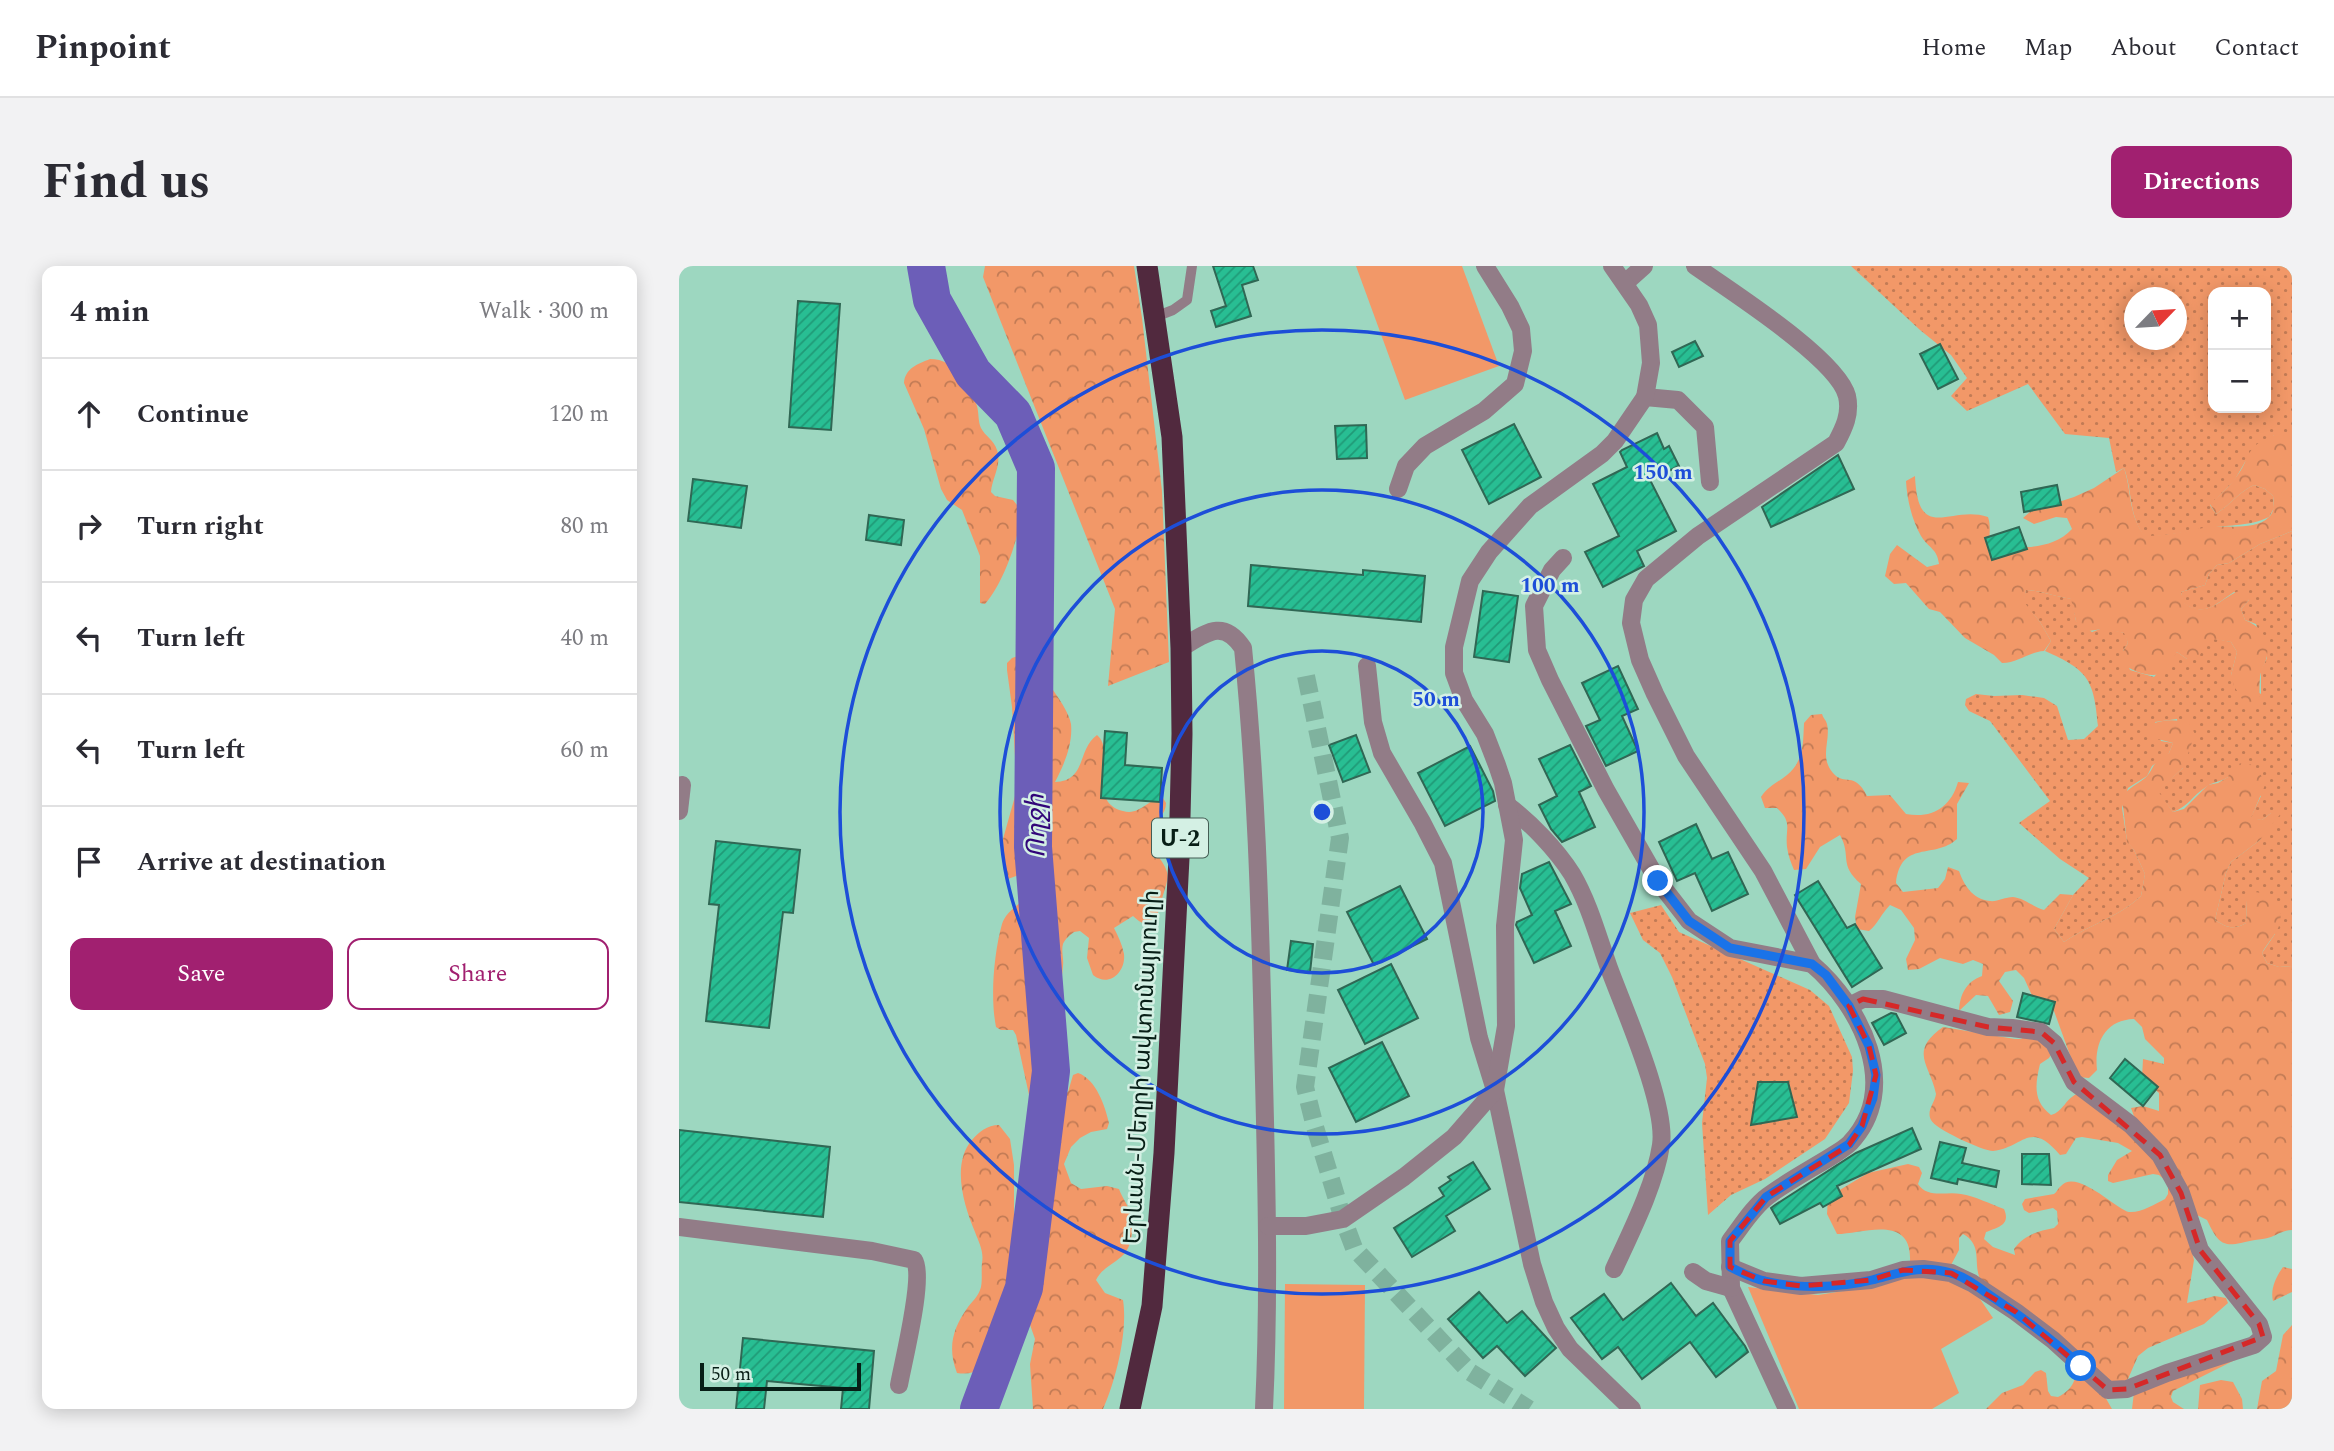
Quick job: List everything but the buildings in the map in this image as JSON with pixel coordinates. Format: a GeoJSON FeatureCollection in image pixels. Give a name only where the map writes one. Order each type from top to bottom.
{"type":"FeatureCollection","features":[{"type":"Feature","properties":{"kind":"highway","name":"Երևան-Մեղրի ավտոմայրուղի"},"geometry":{"type":"LineString","coordinates":[[1130,1409],[1152,1306],[1164,1153],[1179,858],[1181,648],[1172,437],[1147,266]]}},
{"type":"Feature","properties":{"kind":"street"},"geometry":{"type":"LineString","coordinates":[[1398,489],[1406,466],[1425,446],[1484,411],[1515,384],[1523,351],[1521,329],[1485,266]]}},
{"type":"Feature","properties":{"kind":"street"},"geometry":{"type":"LineString","coordinates":[[1268,1226],[1306,1226],[1343,1219],[1404,1177],[1454,1137],[1495,1090],[1506,1026],[1505,926],[1514,840],[1503,783],[1485,734],[1464,700],[1454,673],[1454,647],[1470,581],[1489,552],[1530,506],[1602,454],[1615,441],[1645,397],[1651,363],[1648,325],[1639,305],[1612,266]]}},
{"type":"Feature","properties":{"kind":"street"},"geometry":{"type":"LineString","coordinates":[[1625,283],[1644,266]]}},
{"type":"Feature","properties":{"kind":"street"},"geometry":{"type":"LineString","coordinates":[[1695,266],[1777,324],[1828,366],[1846,395],[1848,419],[1836,443],[1698,536],[1646,579],[1634,600],[1630,624],[1640,660],[1654,694],[1686,756],[1763,871],[1812,964],[1826,975],[1849,1006],[1869,1046],[1876,1075],[1873,1098],[1862,1126],[1849,1144],[1766,1197],[1730,1241],[1731,1288],[1787,1409]]}},
{"type":"Feature","properties":{"kind":"street"},"geometry":{"type":"LineString","coordinates":[[1645,397],[1678,400],[1705,427],[1710,482]]}},
{"type":"Feature","properties":{"kind":"street"},"geometry":{"type":"LineString","coordinates":[[1563,558],[1552,569],[1534,606],[1537,650],[1606,790],[1658,881],[1689,921],[1730,948],[1812,964]]}},
{"type":"Feature","properties":{"kind":"street"},"geometry":{"type":"LineString","coordinates":[[1181,648],[1208,632],[1218,630],[1227,631],[1243,648],[1252,735],[1258,870],[1268,1226],[1264,1409]]}},
{"type":"Feature","properties":{"kind":"street"},"geometry":{"type":"LineString","coordinates":[[1367,666],[1373,722],[1382,753],[1443,863],[1479,1038],[1495,1090],[1532,1264],[1544,1302],[1570,1349],[1632,1409]]}},
{"type":"Feature","properties":{"kind":"street"},"geometry":{"type":"LineString","coordinates":[[679,811],[682,785]]}},
{"type":"Feature","properties":{"kind":"street"},"geometry":{"type":"LineString","coordinates":[[1507,805],[1559,856],[1580,890],[1647,1073],[1661,1123],[1661,1145],[1643,1204],[1614,1269]]}},
{"type":"Feature","properties":{"kind":"street"},"geometry":{"type":"LineString","coordinates":[[1730,1267],[1764,1281],[1801,1286],[1871,1280],[1903,1270],[1923,1269],[1951,1273],[1972,1283],[2025,1319],[2053,1340],[2108,1390],[2127,1389],[2254,1345],[2263,1337],[2259,1324],[2200,1250],[2181,1194],[2159,1155],[2131,1125],[2074,1082],[2054,1043],[2041,1032],[1988,1027],[1942,1017],[1883,999],[1863,999],[1849,1006]]}},
{"type":"Feature","properties":{"kind":"street"},"geometry":{"type":"LineString","coordinates":[[679,1227],[872,1251],[914,1260],[918,1266],[918,1286],[899,1385]]}},
{"type":"Feature","properties":{"kind":"street"},"geometry":{"type":"LineString","coordinates":[[1693,1272],[1706,1281],[1731,1288]]}},
{"type":"Feature","properties":{"kind":"lane"},"geometry":{"type":"LineString","coordinates":[[1155,317],[1173,310],[1187,300],[1192,266]]}},
{"type":"Feature","properties":{"kind":"highlighted area"},"geometry":{"type":"Polygon","coordinates":[[[1863,999],[1988,1027],[2041,1032],[2054,1043],[2074,1082],[2160,1155],[2181,1193],[2200,1250],[2259,1324],[2263,1337],[2127,1389],[2108,1390],[2016,1312],[1951,1273],[1903,1270],[1871,1280],[1801,1286],[1764,1281],[1730,1267],[1730,1241],[1766,1197],[1849,1145],[1862,1126],[1876,1075],[1869,1046],[1849,1006],[1863,999]]]}},
{"type":"Feature","properties":{"kind":"green space"},"geometry":{"type":"Polygon","coordinates":[[[985,266],[1134,266],[1162,491],[1169,662],[1108,686],[1115,609],[983,277],[985,266]]]}},
{"type":"Feature","properties":{"kind":"green space"},"geometry":{"type":"Polygon","coordinates":[[[1356,266],[1462,266],[1499,366],[1405,400],[1356,266]]]}},
{"type":"Feature","properties":{"kind":"green space"},"geometry":{"type":"Polygon","coordinates":[[[1851,266],[2292,266],[2292,435],[2274,435],[2245,462],[2234,481],[2210,505],[2216,514],[2254,485],[2273,496],[2274,508],[2269,517],[2254,522],[2145,537],[2133,512],[2124,468],[2116,472],[2109,438],[2065,434],[2028,384],[1967,411],[1951,396],[1967,378],[1951,355],[1851,266]]]}},
{"type":"Feature","properties":{"kind":"green space"},"geometry":{"type":"Polygon","coordinates":[[[930,359],[947,363],[954,368],[970,389],[977,406],[981,428],[997,450],[998,466],[991,492],[995,496],[1013,500],[1021,510],[1009,560],[998,585],[985,604],[980,603],[980,556],[962,510],[947,500],[941,489],[924,429],[904,383],[910,370],[930,359]]]}},
{"type":"Feature","properties":{"kind":"green space"},"geometry":{"type":"Polygon","coordinates":[[[2274,435],[2292,435],[2292,531],[2260,544],[2229,563],[2217,565],[2209,574],[2205,585],[2181,592],[2184,603],[2201,609],[2209,608],[2245,589],[2249,600],[2241,609],[2245,620],[2259,629],[2268,649],[2260,677],[2259,705],[2247,707],[2234,686],[2231,675],[2237,652],[2231,642],[2207,638],[2198,660],[2187,659],[2177,652],[2165,673],[2143,674],[2122,663],[2123,651],[2128,643],[2124,633],[2103,629],[2081,632],[2071,599],[2026,590],[2024,602],[2051,641],[2044,651],[2002,663],[1994,655],[1965,638],[1940,612],[1929,609],[1906,583],[1894,584],[1885,576],[1890,554],[1897,545],[1927,567],[1939,564],[1935,552],[1921,536],[1911,510],[1906,481],[1915,476],[1917,497],[1922,510],[1929,516],[1938,517],[1974,514],[1988,517],[1989,552],[2006,555],[2023,547],[2053,542],[2072,529],[2067,518],[2056,517],[2034,524],[2023,518],[2031,511],[2094,488],[2124,468],[2133,512],[2145,536],[2210,527],[2249,526],[2263,521],[2272,512],[2273,496],[2254,485],[2216,514],[2210,504],[2234,480],[2252,449],[2274,435]]]}},
{"type":"Feature","properties":{"kind":"green space"},"geometry":{"type":"Polygon","coordinates":[[[2292,531],[2292,966],[2279,967],[2267,963],[2262,953],[2275,934],[2247,900],[2246,923],[2231,927],[2215,920],[2231,862],[2260,840],[2271,813],[2262,820],[2250,819],[2261,796],[2228,777],[2208,785],[2183,807],[2173,812],[2157,791],[2183,768],[2177,719],[2155,722],[2161,741],[2173,743],[2169,753],[2152,766],[2147,776],[2128,788],[2122,808],[2127,841],[2145,874],[2141,896],[2123,910],[2064,942],[2054,929],[2073,895],[2089,878],[2060,859],[2019,823],[2050,801],[1990,721],[1969,711],[1965,705],[1966,699],[1976,694],[2044,698],[2057,706],[2068,740],[2084,739],[2098,726],[2091,687],[2080,671],[2045,651],[2051,641],[2040,622],[2023,602],[2026,590],[2072,599],[2076,621],[2092,632],[2103,628],[2125,633],[2128,643],[2123,651],[2130,670],[2154,677],[2177,652],[2187,659],[2207,637],[2231,642],[2237,652],[2231,675],[2261,694],[2261,670],[2267,658],[2256,624],[2245,620],[2241,609],[2249,600],[2234,592],[2210,608],[2198,609],[2183,603],[2181,592],[2205,585],[2209,574],[2217,565],[2229,563],[2260,544],[2292,531]]]}},
{"type":"Feature","properties":{"kind":"green space"},"geometry":{"type":"Polygon","coordinates":[[[1018,656],[1025,659],[1041,675],[1069,717],[1069,747],[1055,782],[1072,776],[1097,735],[1104,752],[1103,787],[1112,806],[1129,812],[1157,799],[1163,798],[1166,803],[1154,828],[1152,839],[1167,875],[1156,918],[1150,924],[1145,924],[1133,916],[1114,928],[1122,947],[1124,961],[1119,972],[1110,979],[1099,979],[1093,975],[1087,958],[1089,938],[1080,931],[1074,932],[1066,939],[1062,947],[1062,978],[1047,1046],[1050,1073],[1059,1090],[1062,1093],[1068,1092],[1073,1075],[1078,1073],[1084,1076],[1099,1094],[1109,1123],[1107,1129],[1091,1132],[1071,1147],[1064,1164],[1071,1183],[1081,1189],[1107,1186],[1119,1189],[1132,1220],[1128,1249],[1101,1272],[1096,1280],[1105,1293],[1123,1300],[1124,1312],[1120,1355],[1103,1409],[1033,1409],[1030,1364],[1035,1339],[1029,1322],[1007,1331],[988,1360],[970,1373],[957,1373],[952,1355],[955,1330],[979,1292],[982,1280],[982,1251],[961,1185],[962,1161],[972,1140],[991,1126],[999,1125],[1010,1139],[1014,1165],[1014,1232],[1010,1251],[1015,1286],[1020,1297],[1029,1306],[1035,1306],[1029,1280],[1034,1199],[1030,1129],[1034,1118],[1016,1035],[1013,1030],[996,1027],[993,1002],[995,961],[1002,924],[1035,885],[1047,827],[1043,807],[1037,808],[1027,823],[1022,869],[1019,875],[1008,879],[1003,839],[1017,789],[1007,663],[1018,656]]]}},
{"type":"Feature","properties":{"kind":"green space"},"geometry":{"type":"Polygon","coordinates":[[[1822,714],[1828,730],[1826,755],[1829,767],[1837,777],[1858,783],[1867,796],[1890,795],[1906,814],[1924,815],[1945,804],[1951,798],[1958,782],[1969,783],[1957,804],[1957,839],[1938,849],[1911,855],[1904,861],[1896,883],[1903,892],[1938,888],[1945,879],[1948,867],[1959,871],[1970,890],[1984,900],[2013,897],[2044,910],[2060,894],[2073,895],[2054,929],[2064,942],[2123,910],[2141,896],[2145,874],[2134,850],[2127,842],[2122,797],[2148,775],[2159,759],[2169,753],[2173,743],[2150,737],[2145,727],[2172,720],[2189,723],[2195,734],[2183,768],[2158,791],[2173,812],[2184,809],[2208,785],[2228,777],[2232,766],[2244,763],[2257,769],[2265,785],[2251,818],[2262,820],[2271,813],[2282,812],[2260,840],[2231,862],[2215,920],[2231,927],[2246,923],[2247,900],[2254,892],[2271,897],[2280,910],[2279,927],[2262,953],[2267,963],[2279,967],[2292,966],[2292,1230],[2267,1238],[2225,1244],[2216,1237],[2207,1220],[2197,1215],[2191,1248],[2194,1260],[2187,1303],[2215,1296],[2226,1298],[2228,1303],[2204,1324],[2148,1348],[2138,1356],[2128,1379],[2104,1395],[2112,1409],[1986,1409],[2002,1393],[2023,1385],[2035,1372],[2041,1370],[2046,1373],[2051,1396],[2058,1397],[2072,1384],[2077,1366],[1980,1279],[1973,1243],[1963,1234],[1959,1238],[1959,1250],[1950,1267],[1910,1261],[1908,1246],[1903,1237],[1894,1231],[1872,1230],[1837,1234],[1827,1214],[1828,1197],[1868,1173],[1908,1164],[1919,1167],[1922,1173],[1918,1184],[1922,1189],[1938,1194],[1966,1195],[2004,1209],[2005,1222],[1986,1232],[1984,1239],[1993,1247],[2015,1255],[2014,1249],[2022,1240],[2058,1224],[2057,1211],[2053,1208],[2029,1213],[2024,1210],[2022,1204],[2025,1199],[2054,1194],[2068,1182],[2077,1182],[2124,1210],[2134,1212],[2165,1199],[2168,1183],[2159,1175],[2153,1174],[2113,1183],[2108,1181],[2108,1175],[2117,1160],[2132,1151],[2118,1143],[2076,1138],[2066,1154],[2060,1155],[2049,1144],[2033,1137],[1993,1151],[1960,1139],[1931,1120],[1930,1110],[1936,1094],[1924,1059],[1924,1051],[1932,1036],[1943,1027],[2015,1039],[2021,1039],[2031,1032],[2052,1053],[2040,1064],[2037,1079],[2038,1098],[2051,1115],[2077,1094],[2135,1119],[2131,1108],[2143,1106],[2159,1111],[2159,1093],[2142,1078],[2143,1059],[2164,1064],[2164,1058],[2145,1039],[2142,1027],[2134,1019],[2124,1020],[2109,1028],[2100,1042],[2097,1070],[2089,1078],[2078,1077],[2054,1011],[2034,1000],[2024,978],[2016,970],[2005,972],[1999,981],[2013,1001],[2010,1012],[1999,1015],[1988,996],[1976,995],[1959,1011],[1965,989],[1982,976],[1983,964],[1973,960],[1963,964],[1940,958],[1919,969],[1908,970],[1906,959],[1915,940],[1914,928],[1901,910],[1890,905],[1869,931],[1857,929],[1855,917],[1861,884],[1847,866],[1840,835],[1820,847],[1806,869],[1794,870],[1787,850],[1785,818],[1777,808],[1765,808],[1761,797],[1793,770],[1802,751],[1804,723],[1811,715],[1822,714]]]}},
{"type":"Feature","properties":{"kind":"green space"},"geometry":{"type":"Polygon","coordinates":[[[1661,905],[1679,932],[1810,990],[1829,1006],[1852,1057],[1849,1103],[1825,1139],[1765,1179],[1731,1195],[1708,1215],[1702,1123],[1707,1078],[1705,1064],[1672,977],[1660,953],[1643,940],[1630,913],[1661,905]]]}},
{"type":"Feature","properties":{"kind":"green space"},"geometry":{"type":"Polygon","coordinates":[[[2283,1267],[2292,1269],[2292,1292],[2273,1301],[2274,1283],[2283,1267]]]}},
{"type":"Feature","properties":{"kind":"green space"},"geometry":{"type":"Polygon","coordinates":[[[1912,1271],[1951,1282],[1978,1296],[1993,1318],[1941,1349],[1959,1393],[1932,1409],[1799,1409],[1748,1287],[1818,1295],[1881,1285],[1912,1271]]]}},
{"type":"Feature","properties":{"kind":"green space"},"geometry":{"type":"Polygon","coordinates":[[[1285,1284],[1365,1285],[1364,1409],[1284,1409],[1285,1284]]]}},
{"type":"Feature","properties":{"kind":"green space"},"geometry":{"type":"Polygon","coordinates":[[[2292,1325],[2292,1409],[2257,1409],[2262,1381],[2276,1371],[2283,1335],[2292,1325]]]}},
{"type":"Feature","properties":{"kind":"green space"},"geometry":{"type":"Polygon","coordinates":[[[2237,1359],[2173,1391],[2173,1402],[2184,1409],[2132,1409],[2134,1392],[2237,1359]]]}},
{"type":"Feature","properties":{"kind":"green space"},"geometry":{"type":"Polygon","coordinates":[[[2221,1380],[2233,1382],[2242,1399],[2243,1409],[2198,1409],[2200,1385],[2221,1380]]]}},
{"type":"Feature","properties":{"kind":"waterway","name":"Ողջի"},"geometry":{"type":"LineString","coordinates":[[926,266],[932,300],[973,373],[1013,414],[1036,468],[1033,847],[1051,1071],[1024,1288],[979,1409]]}},
{"type":"Feature","properties":{"kind":"tunnel"},"geometry":{"type":"LineString","coordinates":[[1306,676],[1340,838],[1305,1087],[1315,1127],[1354,1248],[1470,1372],[1529,1409]]}},
{"type":"Feature","properties":{"kind":"route"},"geometry":{"type":"LineString","coordinates":[[1658,881],[1689,921],[1730,948],[1812,964],[1826,975],[1849,1006],[1869,1046],[1876,1075],[1873,1098],[1862,1126],[1849,1144],[1766,1197],[1730,1241],[1730,1267],[1764,1281],[1801,1286],[1871,1280],[1903,1270],[1923,1269],[1951,1273],[1972,1283],[2016,1312],[2053,1340],[2081,1366]]}}]}
